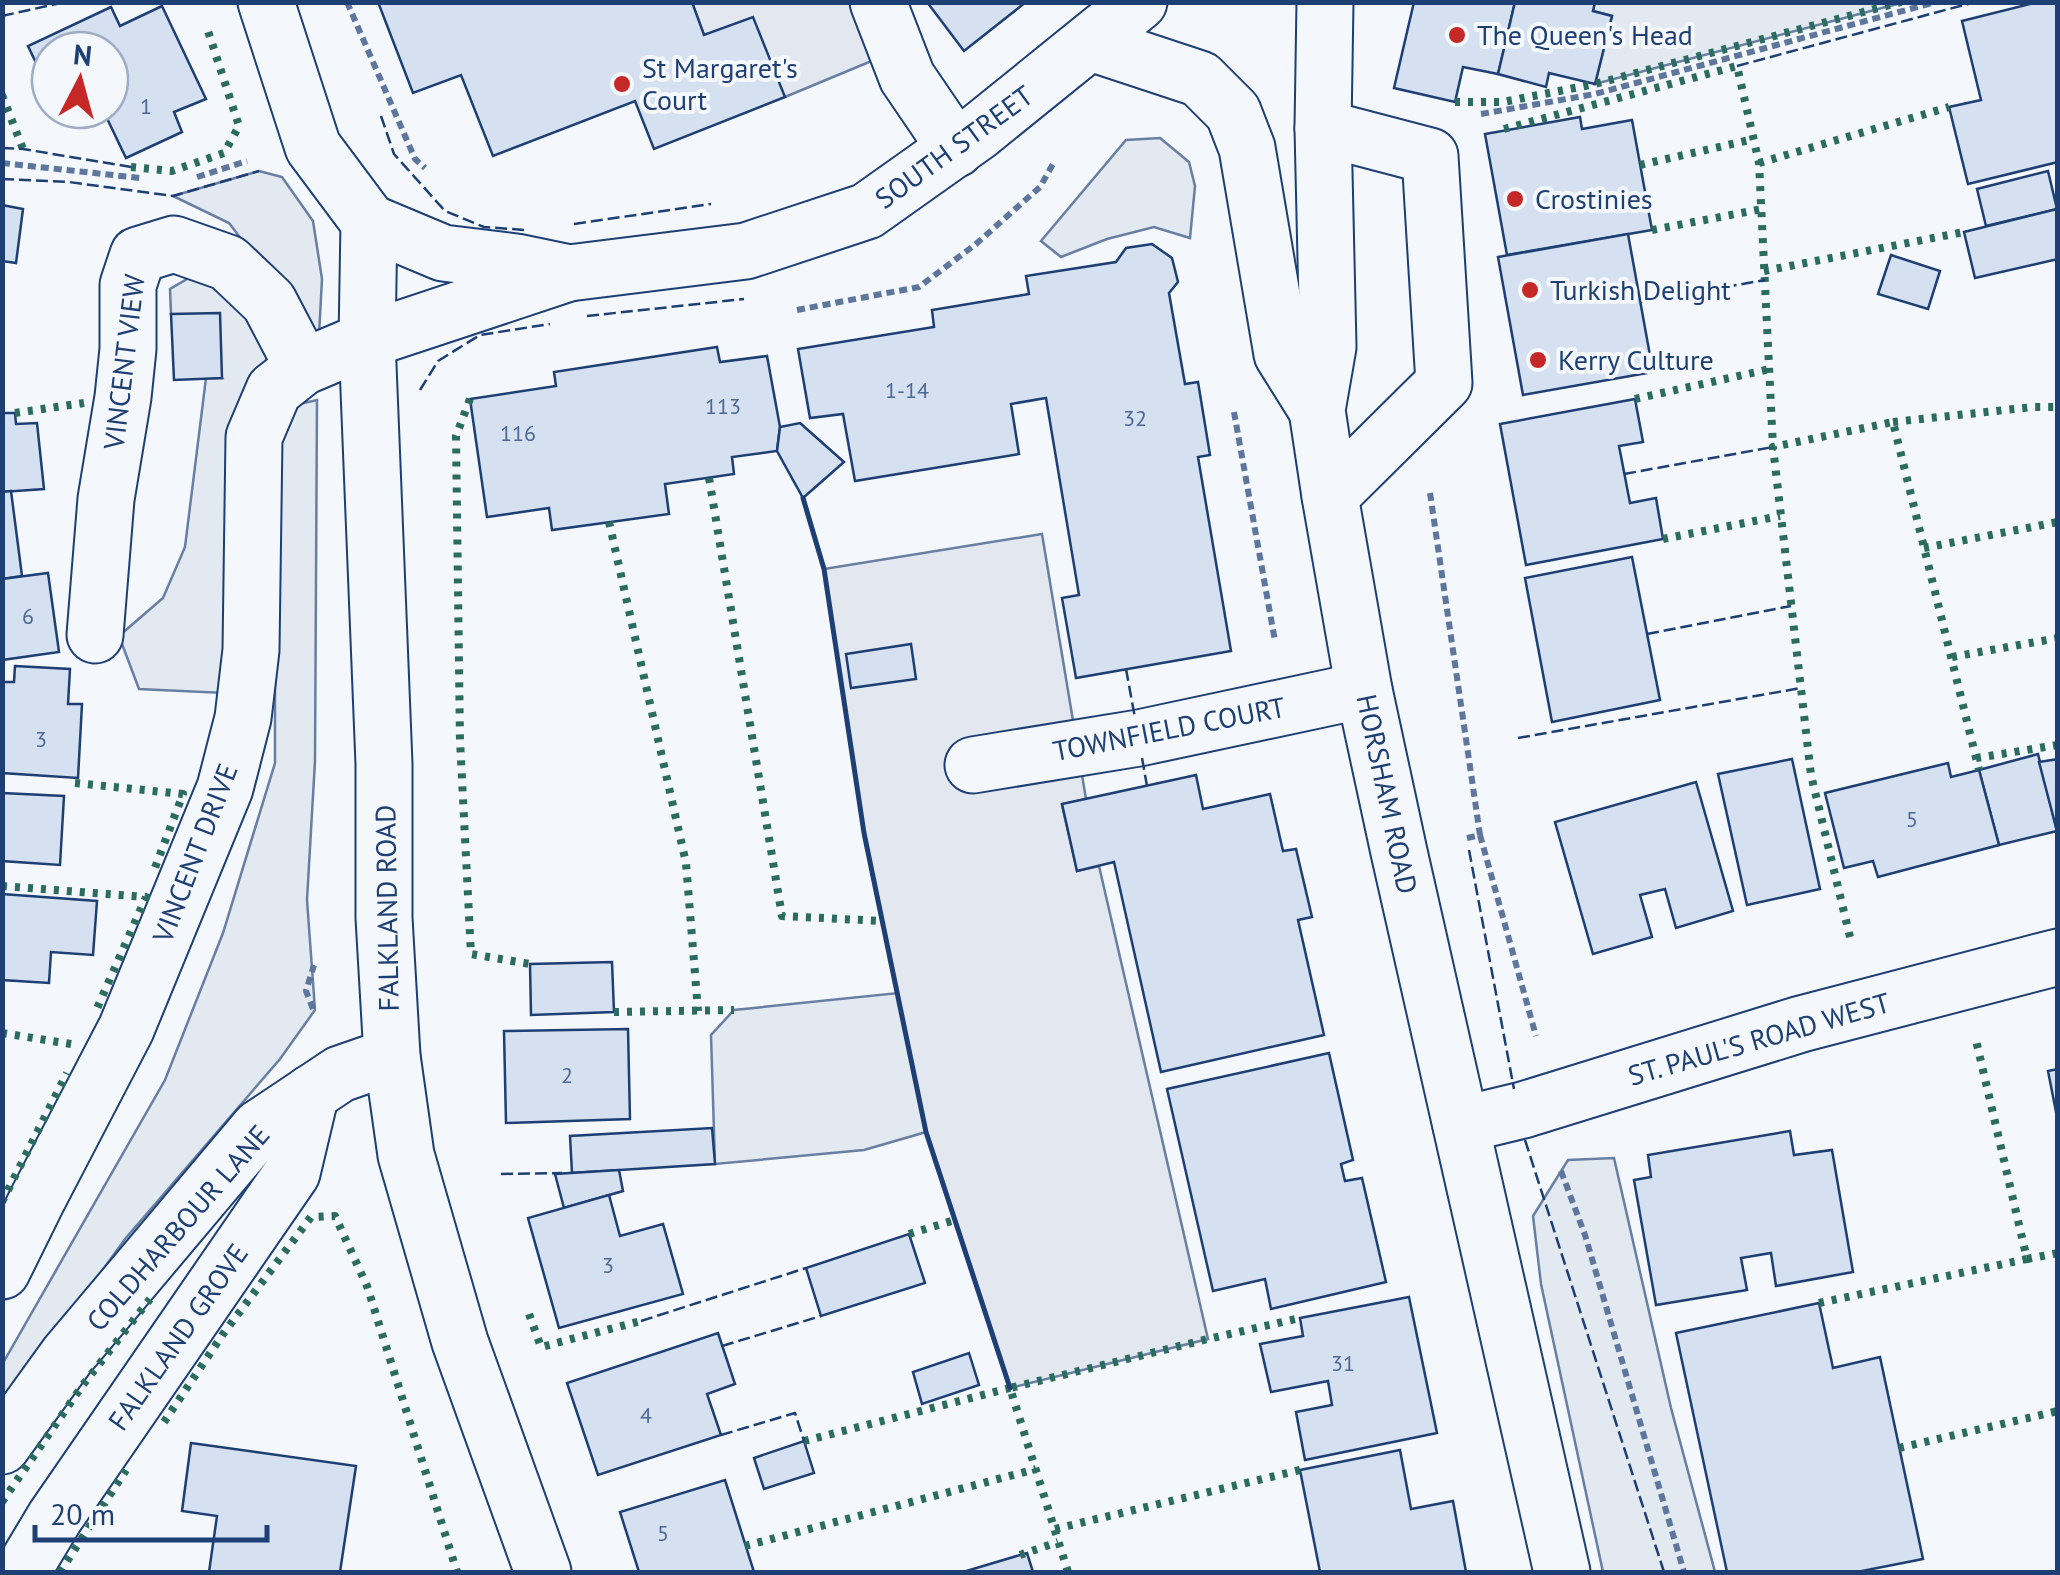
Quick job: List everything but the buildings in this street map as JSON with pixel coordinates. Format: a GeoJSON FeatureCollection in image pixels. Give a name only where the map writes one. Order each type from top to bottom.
{"type":"FeatureCollection","features":[{"type":"Feature","properties":{"kind":"street"},"geometry":{"type":"LineString","coordinates":[[266,2],[313,147],[369,222]]}},
{"type":"Feature","properties":{"kind":"street"},"geometry":{"type":"LineString","coordinates":[[878,2],[907,78],[956,149]]}},
{"type":"Feature","properties":{"kind":"street","name":"SOUTH STREET"},"geometry":{"type":"LineString","coordinates":[[367,340],[569,273],[746,251],[867,212],[956,149],[1139,2]]}},
{"type":"Feature","properties":{"kind":"street","name":"HORSHAM ROAD"},"geometry":{"type":"LineString","coordinates":[[1325,2],[1328,347],[1318,410],[1330,496],[1364,690],[1562,1572]]}},
{"type":"Feature","properties":{"kind":"street"},"geometry":{"type":"LineString","coordinates":[[1091,43],[1200,80],[1232,112],[1247,148],[1282,354],[1318,410]]}},
{"type":"Feature","properties":{"kind":"street"},"geometry":{"type":"LineString","coordinates":[[1324,128],[1430,156],[1444,383],[1330,496]]}},
{"type":"Feature","properties":{"kind":"street","name":"SOUTH STREET"},"geometry":{"type":"LineString","coordinates":[[369,222],[443,253],[569,273]]}},
{"type":"Feature","properties":{"kind":"street","name":"FALKLAND ROAD"},"geometry":{"type":"LineString","coordinates":[[369,222],[367,340],[384,764],[384,918],[392,1056],[406,1156],[455,1324],[543,1572]]}},
{"type":"Feature","properties":{"kind":"street","name":"VINCENT VIEW"},"geometry":{"type":"LineString","coordinates":[[95,635],[106,499],[124,397],[128,285],[138,255],[174,244],[228,263],[269,302],[304,367]]}},
{"type":"Feature","properties":{"kind":"street","name":"VINCENT DRIVE"},"geometry":{"type":"LineString","coordinates":[[2,1271],[126,1030],[225,788],[243,718],[251,650],[254,436],[274,390],[304,367],[367,340]]}},
{"type":"Feature","properties":{"kind":"street","name":"TOWNFIELD COURT"},"geometry":{"type":"LineString","coordinates":[[973,765],[1139,738],[1364,690]]}},
{"type":"Feature","properties":{"kind":"street","name":"ST. PAUL'S ROAD WEST"},"geometry":{"type":"LineString","coordinates":[[1461,1125],[1801,1024],[2058,956]]}},
{"type":"Feature","properties":{"kind":"street","name":"COLDHARBOUR LANE"},"geometry":{"type":"LineString","coordinates":[[2,1446],[67,1356],[260,1128],[340,1074],[392,1056]]}},
{"type":"Feature","properties":{"kind":"street","name":"FALKLAND GROVE"},"geometry":{"type":"LineString","coordinates":[[22,1572],[65,1502],[292,1173],[312,1093]]}},
{"type":"Feature","properties":{"kind":"path"},"geometry":{"type":"LineString","coordinates":[[346,2],[416,159],[427,170]]}},
{"type":"Feature","properties":{"kind":"path"},"geometry":{"type":"LineString","coordinates":[[1430,156],[1446,125],[1480,114],[1595,94],[1936,2]]}},
{"type":"Feature","properties":{"kind":"path"},"geometry":{"type":"LineString","coordinates":[[192,178],[262,154],[313,147]]}},
{"type":"Feature","properties":{"kind":"path"},"geometry":{"type":"LineString","coordinates":[[792,311],[919,287],[976,244],[1040,186],[1055,161]]}},
{"type":"Feature","properties":{"kind":"path"},"geometry":{"type":"LineString","coordinates":[[2,163],[142,179]]}},
{"type":"Feature","properties":{"kind":"path"},"geometry":{"type":"LineString","coordinates":[[1480,835],[1538,1044],[1551,1146],[1585,1235],[1684,1572]]}},
{"type":"Feature","properties":{"kind":"shaded area"},"geometry":{"type":"Polygon","coordinates":[[[1595,2],[1901,3],[1595,84],[1612,16],[1593,11],[1595,2]]]}},
{"type":"Feature","properties":{"kind":"shaded area"},"geometry":{"type":"Polygon","coordinates":[[[692,3],[852,3],[874,60],[785,97],[704,35],[692,3]]]}},
{"type":"Feature","properties":{"kind":"shaded area"},"geometry":{"type":"Polygon","coordinates":[[[1160,138],[1189,162],[1195,186],[1190,238],[1154,227],[1107,239],[1061,257],[1041,241],[1126,140],[1160,138]]]}},
{"type":"Feature","properties":{"kind":"shaded area"},"geometry":{"type":"Polygon","coordinates":[[[259,171],[282,177],[313,221],[322,279],[319,335],[294,322],[271,278],[229,223],[173,196],[259,171]]]}},
{"type":"Feature","properties":{"kind":"shaded area"},"geometry":{"type":"Polygon","coordinates":[[[194,275],[253,309],[279,357],[224,693],[139,689],[119,636],[163,598],[185,547],[206,378],[222,378],[171,314],[170,289],[194,275]]]}},
{"type":"Feature","properties":{"kind":"shaded area"},"geometry":{"type":"Polygon","coordinates":[[[317,400],[315,761],[307,900],[315,1010],[280,1059],[125,1239],[3,1408],[3,1363],[165,1080],[223,933],[275,763],[275,445],[290,406],[317,400]]]}},
{"type":"Feature","properties":{"kind":"shaded area"},"geometry":{"type":"Polygon","coordinates":[[[1042,534],[1086,799],[1062,805],[1077,871],[1099,866],[1208,1339],[1010,1388],[926,1132],[864,833],[824,569],[1042,534]]]}},
{"type":"Feature","properties":{"kind":"shaded area"},"geometry":{"type":"Polygon","coordinates":[[[898,993],[926,1132],[864,1150],[715,1164],[711,1035],[734,1010],[898,993]]]}},
{"type":"Feature","properties":{"kind":"shaded area"},"geometry":{"type":"Polygon","coordinates":[[[1614,1158],[1671,1408],[1715,1572],[1603,1572],[1541,1284],[1533,1216],[1568,1160],[1614,1158]]]}},
{"type":"Feature","properties":{"kind":"hedge"},"geometry":{"type":"LineString","coordinates":[[1455,102],[1503,102],[1595,84],[1901,2]]}},
{"type":"Feature","properties":{"kind":"hedge"},"geometry":{"type":"LineString","coordinates":[[131,167],[172,171],[224,153],[239,126],[208,31]]}},
{"type":"Feature","properties":{"kind":"hedge"},"geometry":{"type":"LineString","coordinates":[[1504,129],[1737,66],[1759,163],[1773,447]]}},
{"type":"Feature","properties":{"kind":"hedge"},"geometry":{"type":"LineString","coordinates":[[2,95],[23,149]]}},
{"type":"Feature","properties":{"kind":"hedge"},"geometry":{"type":"LineString","coordinates":[[1759,163],[1949,107]]}},
{"type":"Feature","properties":{"kind":"hedge"},"geometry":{"type":"LineString","coordinates":[[1640,165],[1754,139]]}},
{"type":"Feature","properties":{"kind":"hedge"},"geometry":{"type":"LineString","coordinates":[[1652,230],[1762,209]]}},
{"type":"Feature","properties":{"kind":"hedge"},"geometry":{"type":"LineString","coordinates":[[1764,271],[1964,232]]}},
{"type":"Feature","properties":{"kind":"hedge"},"geometry":{"type":"LineString","coordinates":[[1635,399],[1770,369]]}},
{"type":"Feature","properties":{"kind":"hedge"},"geometry":{"type":"LineString","coordinates":[[470,399],[456,436],[460,740],[471,954],[530,964]]}},
{"type":"Feature","properties":{"kind":"hedge"},"geometry":{"type":"LineString","coordinates":[[15,413],[84,403]]}},
{"type":"Feature","properties":{"kind":"hedge"},"geometry":{"type":"LineString","coordinates":[[1893,422],[2058,407]]}},
{"type":"Feature","properties":{"kind":"hedge"},"geometry":{"type":"LineString","coordinates":[[1850,937],[1811,775],[1773,447],[1893,422],[1979,770]]}},
{"type":"Feature","properties":{"kind":"hedge"},"geometry":{"type":"LineString","coordinates":[[709,478],[782,916],[882,921]]}},
{"type":"Feature","properties":{"kind":"hedge"},"geometry":{"type":"LineString","coordinates":[[1663,539],[1780,516]]}},
{"type":"Feature","properties":{"kind":"hedge"},"geometry":{"type":"LineString","coordinates":[[609,522],[686,863],[698,1011]]}},
{"type":"Feature","properties":{"kind":"hedge"},"geometry":{"type":"LineString","coordinates":[[1924,548],[2058,522]]}},
{"type":"Feature","properties":{"kind":"hedge"},"geometry":{"type":"LineString","coordinates":[[1952,657],[2058,638]]}},
{"type":"Feature","properties":{"kind":"hedge"},"geometry":{"type":"LineString","coordinates":[[1976,758],[2058,745]]}},
{"type":"Feature","properties":{"kind":"hedge"},"geometry":{"type":"LineString","coordinates":[[75,783],[183,794],[153,873]]}},
{"type":"Feature","properties":{"kind":"hedge"},"geometry":{"type":"LineString","coordinates":[[2,886],[146,897],[95,1013]]}},
{"type":"Feature","properties":{"kind":"hedge"},"geometry":{"type":"LineString","coordinates":[[614,1012],[734,1010]]}},
{"type":"Feature","properties":{"kind":"hedge"},"geometry":{"type":"LineString","coordinates":[[2,1033],[77,1045]]}},
{"type":"Feature","properties":{"kind":"hedge"},"geometry":{"type":"LineString","coordinates":[[1819,1303],[2027,1259],[1975,1036]]}},
{"type":"Feature","properties":{"kind":"hedge"},"geometry":{"type":"LineString","coordinates":[[2,1202],[67,1073]]}},
{"type":"Feature","properties":{"kind":"hedge"},"geometry":{"type":"LineString","coordinates":[[164,1422],[223,1334],[311,1217],[335,1216],[367,1286],[457,1572]]}},
{"type":"Feature","properties":{"kind":"hedge"},"geometry":{"type":"LineString","coordinates":[[909,1234],[955,1220]]}},
{"type":"Feature","properties":{"kind":"hedge"},"geometry":{"type":"LineString","coordinates":[[2027,1259],[2058,1253]]}},
{"type":"Feature","properties":{"kind":"hedge"},"geometry":{"type":"LineString","coordinates":[[2,1502],[82,1386],[150,1299]]}},
{"type":"Feature","properties":{"kind":"hedge"},"geometry":{"type":"LineString","coordinates":[[529,1314],[541,1347],[641,1321]]}},
{"type":"Feature","properties":{"kind":"hedge"},"geometry":{"type":"LineString","coordinates":[[1068,1572],[1010,1388],[1300,1318]]}},
{"type":"Feature","properties":{"kind":"hedge"},"geometry":{"type":"LineString","coordinates":[[804,1441],[1010,1388]]}},
{"type":"Feature","properties":{"kind":"hedge"},"geometry":{"type":"LineString","coordinates":[[1899,1448],[2058,1411]]}},
{"type":"Feature","properties":{"kind":"hedge"},"geometry":{"type":"LineString","coordinates":[[745,1546],[1036,1469]]}},
{"type":"Feature","properties":{"kind":"hedge"},"geometry":{"type":"LineString","coordinates":[[60,1572],[126,1470]]}},
{"type":"Feature","properties":{"kind":"hedge"},"geometry":{"type":"LineString","coordinates":[[1055,1529],[1300,1470]]}},
{"type":"Feature","properties":{"kind":"hedge"},"geometry":{"type":"LineString","coordinates":[[1020,1555],[1058,1542]]}},
{"type":"Feature","properties":{"kind":"fence"},"geometry":{"type":"LineString","coordinates":[[2,16],[65,2]]}},
{"type":"Feature","properties":{"kind":"fence"},"geometry":{"type":"LineString","coordinates":[[1737,66],[1975,2]]}},
{"type":"Feature","properties":{"kind":"fence"},"geometry":{"type":"LineString","coordinates":[[381,116],[394,154],[445,211],[484,227],[524,230]]}},
{"type":"Feature","properties":{"kind":"fence"},"geometry":{"type":"LineString","coordinates":[[2,148],[131,167]]}},
{"type":"Feature","properties":{"kind":"fence"},"geometry":{"type":"LineString","coordinates":[[2,179],[69,182],[173,196],[259,171]]}},
{"type":"Feature","properties":{"kind":"fence"},"geometry":{"type":"LineString","coordinates":[[574,224],[711,204]]}},
{"type":"Feature","properties":{"kind":"fence"},"geometry":{"type":"LineString","coordinates":[[1641,302],[1765,280]]}},
{"type":"Feature","properties":{"kind":"fence"},"geometry":{"type":"LineString","coordinates":[[587,316],[744,299]]}},
{"type":"Feature","properties":{"kind":"fence"},"geometry":{"type":"LineString","coordinates":[[420,390],[438,361],[480,335],[550,324]]}},
{"type":"Feature","properties":{"kind":"fence"},"geometry":{"type":"LineString","coordinates":[[1624,474],[1773,447]]}},
{"type":"Feature","properties":{"kind":"fence"},"geometry":{"type":"LineString","coordinates":[[1647,634],[1791,606]]}},
{"type":"Feature","properties":{"kind":"fence"},"geometry":{"type":"LineString","coordinates":[[1126,669],[1135,718]]}},
{"type":"Feature","properties":{"kind":"fence"},"geometry":{"type":"LineString","coordinates":[[1518,738],[1801,688]]}},
{"type":"Feature","properties":{"kind":"fence"},"geometry":{"type":"LineString","coordinates":[[1142,758],[1147,786]]}},
{"type":"Feature","properties":{"kind":"fence"},"geometry":{"type":"LineString","coordinates":[[1469,850],[1514,1089]]}},
{"type":"Feature","properties":{"kind":"fence"},"geometry":{"type":"LineString","coordinates":[[1525,1140],[1664,1572]]}},
{"type":"Feature","properties":{"kind":"fence"},"geometry":{"type":"LineString","coordinates":[[501,1174],[562,1173]]}},
{"type":"Feature","properties":{"kind":"fence"},"geometry":{"type":"LineString","coordinates":[[641,1321],[806,1268]]}},
{"type":"Feature","properties":{"kind":"fence"},"geometry":{"type":"LineString","coordinates":[[722,1346],[821,1316]]}},
{"type":"Feature","properties":{"kind":"fence"},"geometry":{"type":"LineString","coordinates":[[721,1435],[795,1413],[804,1441]]}},
{"type":"Feature","properties":{"kind":"wall"},"geometry":{"type":"LineString","coordinates":[[803,498],[824,569],[864,833],[926,1132],[1010,1388]]}},
{"type":"Feature","properties":{"kind":"place","name":"The Queen's Head"},"geometry":{"type":"Point","coordinates":[1457,35]}},
{"type":"Feature","properties":{"kind":"place","name":"St Margaret's Court"},"geometry":{"type":"Point","coordinates":[622,84]}},
{"type":"Feature","properties":{"kind":"place","name":"Crostinies"},"geometry":{"type":"Point","coordinates":[1515,199]}},
{"type":"Feature","properties":{"kind":"place","name":"Turkish Delight"},"geometry":{"type":"Point","coordinates":[1530,290]}},
{"type":"Feature","properties":{"kind":"place","name":"Kerry Culture"},"geometry":{"type":"Point","coordinates":[1538,360]}}]}
